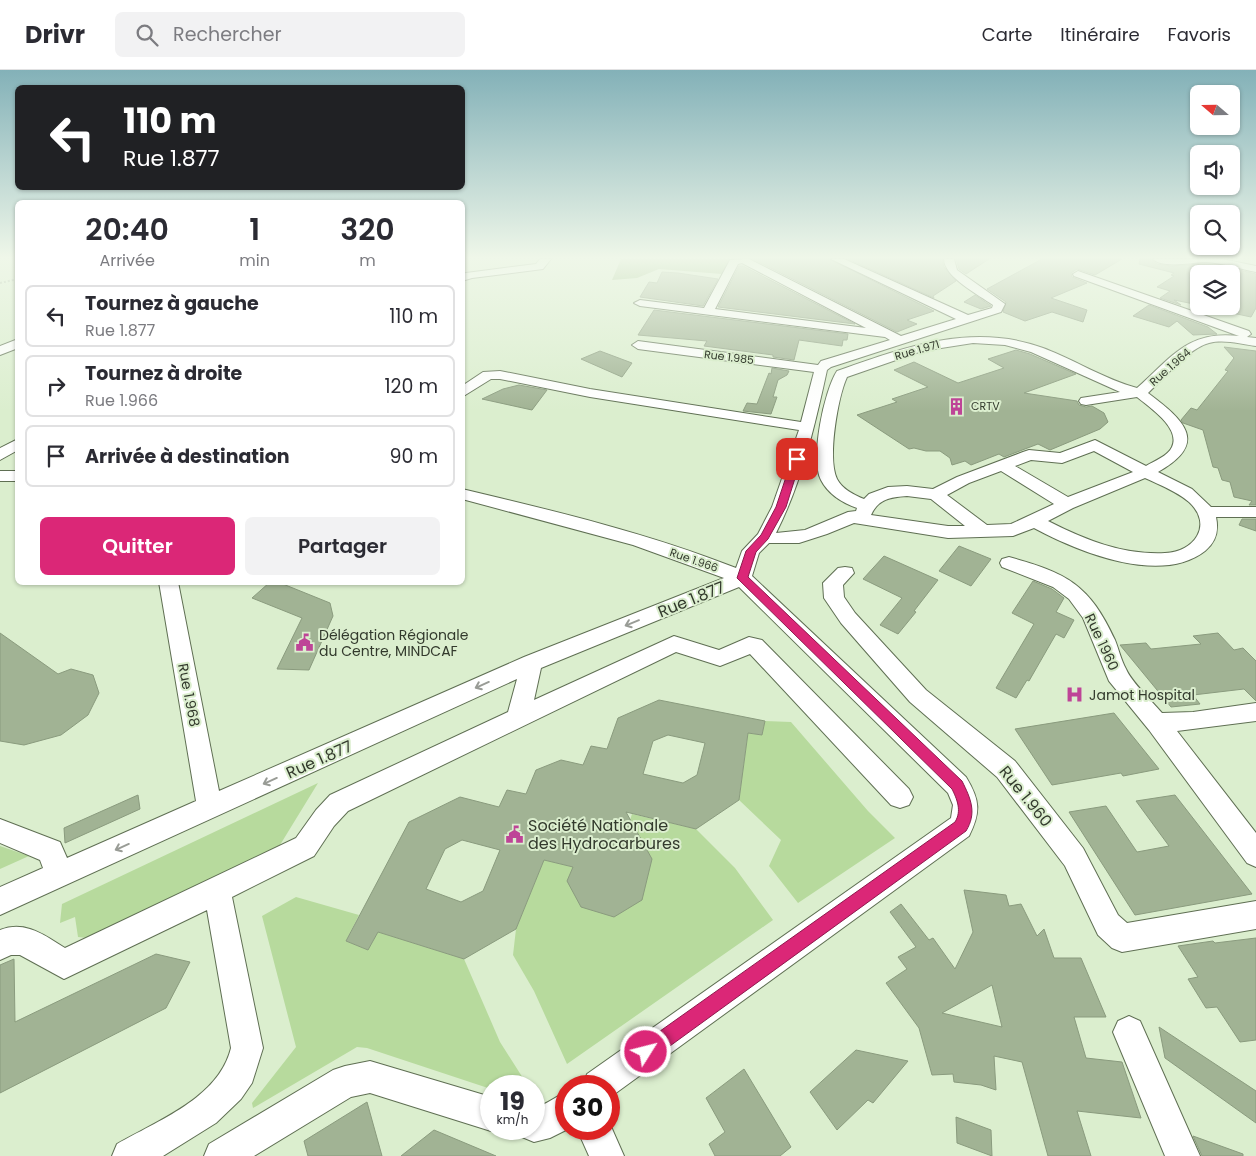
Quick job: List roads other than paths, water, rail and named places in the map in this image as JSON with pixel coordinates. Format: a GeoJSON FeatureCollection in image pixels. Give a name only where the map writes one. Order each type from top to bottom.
{"type":"FeatureCollection","features":[{"type":"Feature","properties":{"kind":"street"},"geometry":{"type":"LineString","coordinates":[[690,310],[893,337]]}},
{"type":"Feature","properties":{"kind":"street"},"geometry":{"type":"LineString","coordinates":[[840,310],[893,337]]}},
{"type":"Feature","properties":{"kind":"street"},"geometry":{"type":"LineString","coordinates":[[946,310],[968,320]]}},
{"type":"Feature","properties":{"kind":"street"},"geometry":{"type":"LineString","coordinates":[[742,578],[751,551],[765,537],[781,507],[807,427],[821,369],[826,364],[893,337],[968,320],[997,310]]}},
{"type":"Feature","properties":{"kind":"street"},"geometry":{"type":"LineString","coordinates":[[1175,310],[1256,340]]}},
{"type":"Feature","properties":{"kind":"street","name":"Rue 1.971"},"geometry":{"type":"LineString","coordinates":[[861,513],[850,499],[829,480],[826,473],[828,429],[834,394],[842,374],[949,341],[965,339],[1012,344],[1040,351],[1111,385],[1140,393]]}},
{"type":"Feature","properties":{"kind":"street","name":"Rue 1.964"},"geometry":{"type":"LineString","coordinates":[[1146,472],[1169,458],[1180,447],[1181,439],[1167,414],[1140,393],[1204,340],[1256,340]]}},
{"type":"Feature","properties":{"kind":"street"},"geometry":{"type":"LineString","coordinates":[[0,351],[15,344]]}},
{"type":"Feature","properties":{"kind":"street","name":"Rue 1.985"},"geometry":{"type":"LineString","coordinates":[[638,345],[821,369]]}},
{"type":"Feature","properties":{"kind":"street"},"geometry":{"type":"LineString","coordinates":[[465,391],[488,375],[500,375],[590,393],[807,427]]}},
{"type":"Feature","properties":{"kind":"street"},"geometry":{"type":"LineString","coordinates":[[1086,400],[1140,393]]}},
{"type":"Feature","properties":{"kind":"street"},"geometry":{"type":"LineString","coordinates":[[0,455],[15,445]]}},
{"type":"Feature","properties":{"kind":"street"},"geometry":{"type":"LineString","coordinates":[[936,494],[964,480],[1029,455],[1062,458],[1095,445],[1191,496],[1208,512],[1209,528],[1206,541],[1192,553],[1165,559],[1134,557],[1100,550],[1067,539],[1035,521]]}},
{"type":"Feature","properties":{"kind":"street"},"geometry":{"type":"LineString","coordinates":[[1002,465],[1067,504]]}},
{"type":"Feature","properties":{"kind":"street"},"geometry":{"type":"LineString","coordinates":[[861,513],[948,532],[1013,530],[1067,504],[1146,472]]}},
{"type":"Feature","properties":{"kind":"street"},"geometry":{"type":"LineString","coordinates":[[0,476],[15,476]]}},
{"type":"Feature","properties":{"kind":"street"},"geometry":{"type":"LineString","coordinates":[[765,537],[780,540],[796,539],[861,513],[875,498],[888,492],[906,490],[936,494],[984,532]]}},
{"type":"Feature","properties":{"kind":"street","name":"Rue 1.966"},"geometry":{"type":"LineString","coordinates":[[465,495],[648,544],[699,560],[742,578]]}},
{"type":"Feature","properties":{"kind":"street"},"geometry":{"type":"LineString","coordinates":[[1208,512],[1256,512]]}},
{"type":"Feature","properties":{"kind":"street","name":"Rue 1960"},"geometry":{"type":"LineString","coordinates":[[1009,563],[1060,582],[1076,594],[1092,615],[1105,642],[1117,675],[1157,723]]}},
{"type":"Feature","properties":{"kind":"street","name":"Rue 1.960"},"geometry":{"type":"LineString","coordinates":[[845,573],[833,583],[834,598],[848,618],[918,696],[1006,769],[1074,857],[1108,925],[1122,938],[1256,916]]}},
{"type":"Feature","properties":{"kind":"street","name":"Rue 1.877"},"geometry":{"type":"LineString","coordinates":[[0,901],[532,662],[742,578],[957,785],[965,802],[965,820],[960,827],[614,1075]]}},
{"type":"Feature","properties":{"kind":"street","name":"Rue 1.968"},"geometry":{"type":"LineString","coordinates":[[169,585],[210,808]]}},
{"type":"Feature","properties":{"kind":"street"},"geometry":{"type":"LineString","coordinates":[[0,945],[16,939],[35,945],[48,957],[64,964],[305,847],[325,818],[339,803],[674,644],[720,658],[748,646],[755,646],[900,797]]}},
{"type":"Feature","properties":{"kind":"street"},"geometry":{"type":"LineString","coordinates":[[518,718],[532,662]]}},
{"type":"Feature","properties":{"kind":"street"},"geometry":{"type":"LineString","coordinates":[[1157,723],[1193,721],[1256,712]]}},
{"type":"Feature","properties":{"kind":"street"},"geometry":{"type":"LineString","coordinates":[[1157,723],[1256,854]]}},
{"type":"Feature","properties":{"kind":"street"},"geometry":{"type":"LineString","coordinates":[[0,831],[51,850],[59,875]]}},
{"type":"Feature","properties":{"kind":"street"},"geometry":{"type":"LineString","coordinates":[[129,1156],[205,1110],[224,1096],[240,1073],[247,1048],[217,890]]}},
{"type":"Feature","properties":{"kind":"street"},"geometry":{"type":"LineString","coordinates":[[1129,1032],[1183,1156]]}},
{"type":"Feature","properties":{"kind":"street"},"geometry":{"type":"LineString","coordinates":[[221,1156],[345,1082],[370,1077],[480,1111]]}},
{"type":"Feature","properties":{"kind":"street"},"geometry":{"type":"LineString","coordinates":[[599,1140],[607,1156]]}},
{"type":"Feature","properties":{"kind":"place","name":"CRTV"},"geometry":{"type":"Point","coordinates":[957,406]}},
{"type":"Feature","properties":{"kind":"place","name":"Délégation Régionale du Centre, MINDCAF"},"geometry":{"type":"Point","coordinates":[305,643]}},
{"type":"Feature","properties":{"kind":"place","name":"Jamot Hospital"},"geometry":{"type":"Point","coordinates":[1075,695]}},
{"type":"Feature","properties":{"kind":"place","name":"Société Nationale des Hydrocarbures"},"geometry":{"type":"Point","coordinates":[514,834]}}]}
